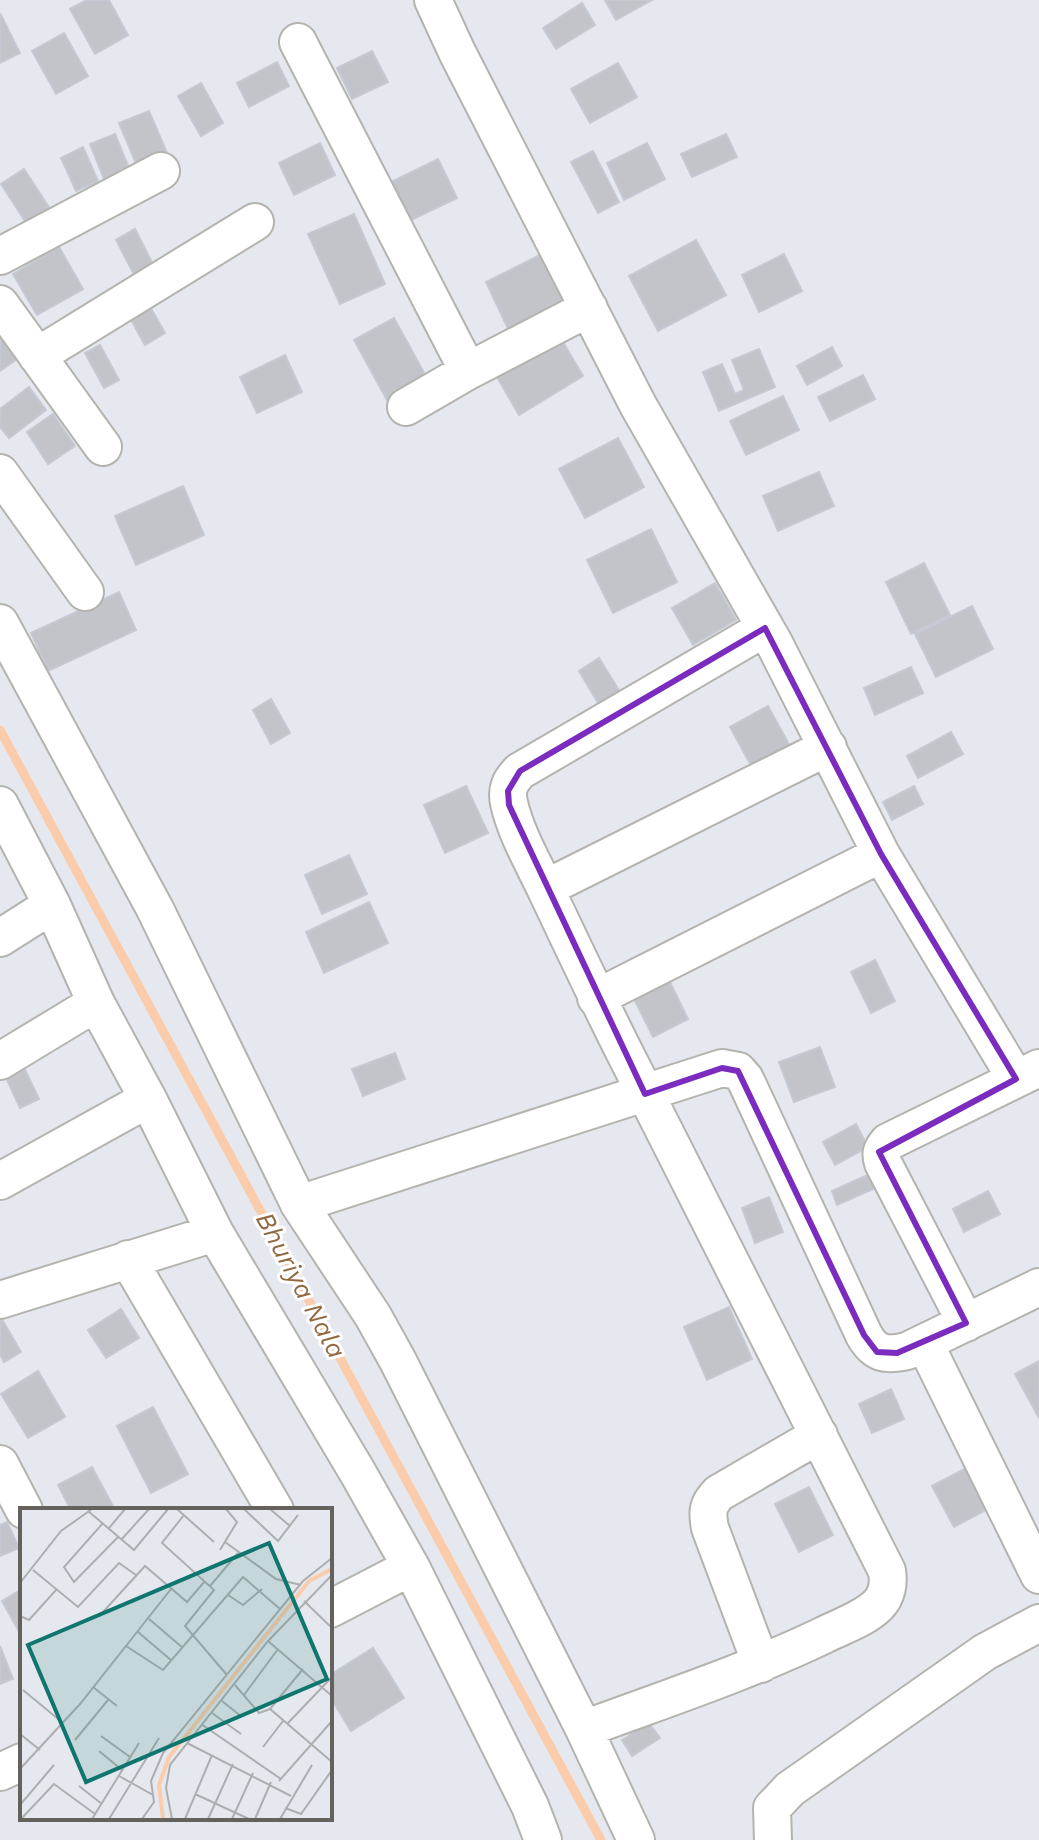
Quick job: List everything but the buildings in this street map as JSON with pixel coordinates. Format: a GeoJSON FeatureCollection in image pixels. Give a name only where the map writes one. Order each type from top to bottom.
{"type":"FeatureCollection","features":[{"type":"Feature","properties":{"kind":"street"},"geometry":{"type":"LineString","coordinates":[[446,5],[589,308],[669,461],[765,628],[881,854],[1028,1073],[888,1142],[880,1155],[966,1323]]}},
{"type":"Feature","properties":{"kind":"street"},"geometry":{"type":"LineString","coordinates":[[298,42],[468,371]]}},
{"type":"Feature","properties":{"kind":"street"},"geometry":{"type":"LineString","coordinates":[[0,256],[161,171]]}},
{"type":"Feature","properties":{"kind":"street"},"geometry":{"type":"LineString","coordinates":[[37,356],[255,222]]}},
{"type":"Feature","properties":{"kind":"street"},"geometry":{"type":"LineString","coordinates":[[0,304],[103,447]]}},
{"type":"Feature","properties":{"kind":"street"},"geometry":{"type":"LineString","coordinates":[[406,407],[589,308]]}},
{"type":"Feature","properties":{"kind":"street"},"geometry":{"type":"LineString","coordinates":[[0,473],[85,592]]}},
{"type":"Feature","properties":{"kind":"street"},"geometry":{"type":"LineString","coordinates":[[0,623],[155,909],[299,1204],[373,1316],[398,1361],[584,1729],[636,1840]]}},
{"type":"Feature","properties":{"kind":"street"},"geometry":{"type":"LineString","coordinates":[[584,1729],[761,1664],[863,1616],[878,1605],[886,1594],[889,1580],[819,1435],[596,998],[509,805],[511,780],[520,771],[765,628]]}},
{"type":"Feature","properties":{"kind":"street"},"geometry":{"type":"LineString","coordinates":[[546,888],[828,747]]}},
{"type":"Feature","properties":{"kind":"street"},"geometry":{"type":"LineString","coordinates":[[0,805],[52,905],[96,1003],[215,1233],[411,1567],[530,1806],[543,1840]]}},
{"type":"Feature","properties":{"kind":"street"},"geometry":{"type":"LineString","coordinates":[[596,998],[881,854]]}},
{"type":"Feature","properties":{"kind":"street"},"geometry":{"type":"LineString","coordinates":[[0,938],[52,905]]}},
{"type":"Feature","properties":{"kind":"street"},"geometry":{"type":"LineString","coordinates":[[0,1061],[96,1003]]}},
{"type":"Feature","properties":{"kind":"street"},"geometry":{"type":"LineString","coordinates":[[299,1204],[722,1068],[738,1071],[745,1079],[871,1346],[886,1355],[907,1351],[1039,1287]]}},
{"type":"Feature","properties":{"kind":"street"},"geometry":{"type":"LineString","coordinates":[[0,1181],[148,1099]]}},
{"type":"Feature","properties":{"kind":"street"},"geometry":{"type":"LineString","coordinates":[[0,1300],[215,1233]]}},
{"type":"Feature","properties":{"kind":"street"},"geometry":{"type":"LineString","coordinates":[[128,1259],[274,1508]]}},
{"type":"Feature","properties":{"kind":"street"},"geometry":{"type":"LineString","coordinates":[[925,1344],[1039,1575]]}},
{"type":"Feature","properties":{"kind":"street"},"geometry":{"type":"LineString","coordinates":[[761,1664],[710,1528],[707,1514],[709,1503],[719,1493],[819,1435]]}},
{"type":"Feature","properties":{"kind":"street"},"geometry":{"type":"LineString","coordinates":[[0,1464],[23,1508]]}},
{"type":"Feature","properties":{"kind":"street"},"geometry":{"type":"LineString","coordinates":[[332,1607],[411,1567]]}},
{"type":"Feature","properties":{"kind":"street"},"geometry":{"type":"LineString","coordinates":[[773,1840],[772,1808],[790,1789],[985,1652],[1039,1623]]}},
{"type":"Feature","properties":{"kind":"street"},"geometry":{"type":"LineString","coordinates":[[0,1772],[20,1763]]}},
{"type":"Feature","properties":{"kind":"highlighted area"},"geometry":{"type":"Polygon","coordinates":[[[765,628],[881,854],[1016,1079],[879,1152],[966,1323],[897,1353],[877,1352],[864,1335],[738,1071],[722,1068],[645,1094],[509,805],[508,791],[520,771],[765,628]]]}},
{"type":"Feature","properties":{"kind":"waterway","name":"Bhuriya Nala"},"geometry":{"type":"LineString","coordinates":[[0,730],[601,1840]]}}]}
